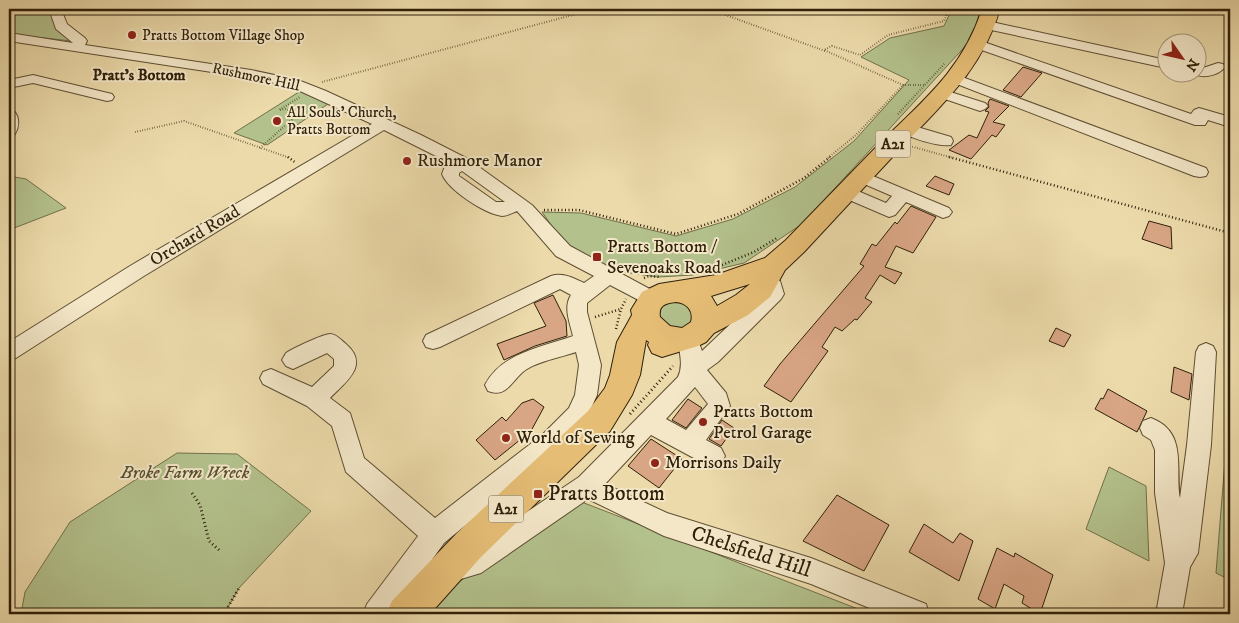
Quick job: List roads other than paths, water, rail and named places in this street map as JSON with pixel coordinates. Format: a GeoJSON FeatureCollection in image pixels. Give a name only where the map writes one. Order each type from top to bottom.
{"type":"FeatureCollection","features":[{"type":"Feature","properties":{"kind":"highway","name":"A21"},"geometry":{"type":"LineString","coordinates":[[625,375],[657,347],[688,347],[738,307],[764,274],[905,130],[942,79],[986,26]]}},
{"type":"Feature","properties":{"kind":"highway","name":"A21"},"geometry":{"type":"LineString","coordinates":[[405,614],[445,570],[514,501],[589,432],[610,406],[625,375],[631,342],[650,295],[718,285],[764,274]]}},
{"type":"Feature","properties":{"kind":"highway"},"geometry":{"type":"LineString","coordinates":[[650,295],[693,296],[700,302],[705,309],[707,318],[688,347],[660,336],[653,331],[650,295]]}},
{"type":"Feature","properties":{"kind":"street"},"geometry":{"type":"LineString","coordinates":[[55,9],[61,26],[80,41],[78,46]]}},
{"type":"Feature","properties":{"kind":"street"},"geometry":{"type":"LineString","coordinates":[[986,26],[1156,62]]}},
{"type":"Feature","properties":{"kind":"street"},"geometry":{"type":"LineString","coordinates":[[986,26],[1200,122],[1199,113],[1230,122]]}},
{"type":"Feature","properties":{"kind":"street","name":"Rushmore Hill"},"geometry":{"type":"LineString","coordinates":[[9,37],[78,46],[251,74],[307,88],[384,123],[462,163],[451,170],[452,178],[491,207],[504,210],[525,209],[563,251],[609,276]]}},
{"type":"Feature","properties":{"kind":"street"},"geometry":{"type":"LineString","coordinates":[[1206,72],[1218,67]]}},
{"type":"Feature","properties":{"kind":"street"},"geometry":{"type":"LineString","coordinates":[[9,84],[33,79],[107,97]]}},
{"type":"Feature","properties":{"kind":"street"},"geometry":{"type":"LineString","coordinates":[[942,79],[980,106]]}},
{"type":"Feature","properties":{"kind":"street"},"geometry":{"type":"LineString","coordinates":[[942,79],[1200,172]]}},
{"type":"Feature","properties":{"kind":"street"},"geometry":{"type":"LineString","coordinates":[[9,114],[13,135]]}},
{"type":"Feature","properties":{"kind":"street","name":"Orchard Road"},"geometry":{"type":"LineString","coordinates":[[9,352],[133,273],[384,123]]}},
{"type":"Feature","properties":{"kind":"street"},"geometry":{"type":"LineString","coordinates":[[905,130],[945,141]]}},
{"type":"Feature","properties":{"kind":"street"},"geometry":{"type":"LineString","coordinates":[[854,184],[889,211],[899,199]]}},
{"type":"Feature","properties":{"kind":"street"},"geometry":{"type":"LineString","coordinates":[[854,184],[943,212]]}},
{"type":"Feature","properties":{"kind":"street"},"geometry":{"type":"LineString","coordinates":[[688,347],[711,356],[774,294],[773,286],[764,274]]}},
{"type":"Feature","properties":{"kind":"street"},"geometry":{"type":"LineString","coordinates":[[378,614],[435,534],[550,442],[577,415],[586,395],[590,365],[577,301],[584,293],[609,276],[650,295]]}},
{"type":"Feature","properties":{"kind":"street"},"geometry":{"type":"LineString","coordinates":[[433,341],[558,281],[569,284],[584,293]]}},
{"type":"Feature","properties":{"kind":"street"},"geometry":{"type":"LineString","coordinates":[[496,385],[519,363],[582,331]]}},
{"type":"Feature","properties":{"kind":"street"},"geometry":{"type":"LineString","coordinates":[[294,360],[330,342],[345,356],[345,369],[315,399]]}},
{"type":"Feature","properties":{"kind":"street"},"geometry":{"type":"LineString","coordinates":[[445,570],[472,564],[588,486],[686,383],[688,347]]}},
{"type":"Feature","properties":{"kind":"street"},"geometry":{"type":"LineString","coordinates":[[688,347],[718,400],[718,406],[690,443]]}},
{"type":"Feature","properties":{"kind":"street"},"geometry":{"type":"LineString","coordinates":[[1178,562],[1185,553],[1199,445],[1206,352]]}},
{"type":"Feature","properties":{"kind":"street"},"geometry":{"type":"LineString","coordinates":[[271,378],[315,399],[342,420],[354,464],[435,534]]}},
{"type":"Feature","properties":{"kind":"street"},"geometry":{"type":"LineString","coordinates":[[650,422],[713,456]]}},
{"type":"Feature","properties":{"kind":"street"},"geometry":{"type":"LineString","coordinates":[[1151,428],[1159,433],[1167,450],[1167,493],[1178,562],[1169,614]]}},
{"type":"Feature","properties":{"kind":"street","name":"Chelsfield Hill"},"geometry":{"type":"LineString","coordinates":[[588,486],[600,494],[664,524],[811,571],[916,614]]}},
{"type":"Feature","properties":{"kind":"place","name":"Pratts Bottom Village Shop"},"geometry":{"type":"Point","coordinates":[132,35]}},
{"type":"Feature","properties":{"kind":"place","name":"All Souls' Church, Pratts Bottom"},"geometry":{"type":"Point","coordinates":[277,121]}},
{"type":"Feature","properties":{"kind":"place","name":"Rushmore Manor"},"geometry":{"type":"Point","coordinates":[407,161]}},
{"type":"Feature","properties":{"kind":"place","name":"Pratts Bottom / Sevenoaks Road"},"geometry":{"type":"Point","coordinates":[597,257]}},
{"type":"Feature","properties":{"kind":"place","name":"Pratts Bottom Petrol Garage"},"geometry":{"type":"Point","coordinates":[703,422]}},
{"type":"Feature","properties":{"kind":"place","name":"World of Sewing"},"geometry":{"type":"Point","coordinates":[506,438]}},
{"type":"Feature","properties":{"kind":"place","name":"Morrisons Daily"},"geometry":{"type":"Point","coordinates":[655,463]}},
{"type":"Feature","properties":{"kind":"place","name":"Pratts Bottom"},"geometry":{"type":"Point","coordinates":[538,494]}},
{"type":"Feature","properties":{"kind":"district","name":"Pratt's Bottom"},"geometry":{"type":"Point","coordinates":[139,75]}},
{"type":"Feature","properties":{"kind":"park label","name":"Broke Farm Wreck"},"geometry":{"type":"Point","coordinates":[185,473]}}]}
